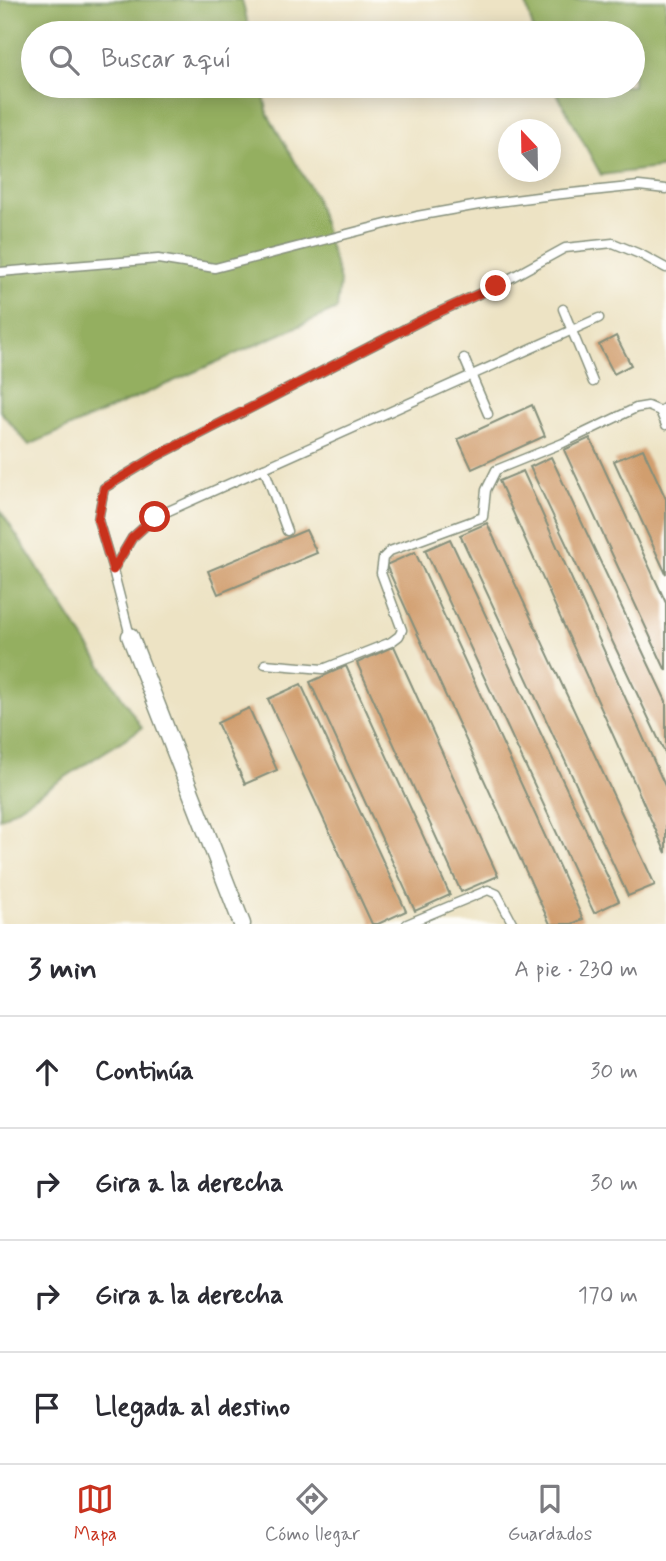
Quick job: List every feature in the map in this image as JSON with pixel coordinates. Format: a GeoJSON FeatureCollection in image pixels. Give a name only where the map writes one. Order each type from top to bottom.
{"type":"FeatureCollection","features":[{"type":"Feature","properties":{"kind":"street"},"geometry":{"type":"LineString","coordinates":[[130,636],[242,924]]}},
{"type":"Feature","properties":{"kind":"lane"},"geometry":{"type":"LineString","coordinates":[[0,272],[158,259],[215,268],[416,216],[490,203],[639,186],[666,189]]}},
{"type":"Feature","properties":{"kind":"lane"},"geometry":{"type":"LineString","coordinates":[[130,636],[98,520],[104,488],[157,456],[426,318],[496,286],[565,248],[613,243],[666,268]]}},
{"type":"Feature","properties":{"kind":"lane"},"geometry":{"type":"LineString","coordinates":[[563,309],[593,382]]}},
{"type":"Feature","properties":{"kind":"lane"},"geometry":{"type":"LineString","coordinates":[[113,570],[132,538],[155,517],[599,318]]}},
{"type":"Feature","properties":{"kind":"lane"},"geometry":{"type":"LineString","coordinates":[[464,358],[488,414]]}},
{"type":"Feature","properties":{"kind":"lane"},"geometry":{"type":"LineString","coordinates":[[265,664],[323,669],[391,642],[399,636],[402,630],[382,573],[383,558],[390,551],[483,517],[486,490],[496,470],[563,443],[636,408],[663,409],[666,425]]}},
{"type":"Feature","properties":{"kind":"lane"},"geometry":{"type":"LineString","coordinates":[[264,468],[286,531]]}},
{"type":"Feature","properties":{"kind":"lane"},"geometry":{"type":"LineString","coordinates":[[407,924],[488,890],[497,894],[513,924]]}},
{"type":"Feature","properties":{"kind":"green space"},"geometry":{"type":"Polygon","coordinates":[[[0,0],[242,0],[247,21],[21,21],[21,98],[264,98],[268,115],[315,196],[340,281],[337,309],[29,445],[0,411],[0,0]]]}},
{"type":"Feature","properties":{"kind":"green space"},"geometry":{"type":"Polygon","coordinates":[[[525,0],[666,0],[666,167],[601,175],[559,98],[645,98],[645,21],[531,21],[525,0]]]}},
{"type":"Feature","properties":{"kind":"green space"},"geometry":{"type":"Polygon","coordinates":[[[0,510],[142,728],[0,819],[0,510]]]}},
{"type":"Feature","properties":{"kind":"building"},"geometry":{"type":"Polygon","coordinates":[[[616,336],[631,365],[614,374],[599,345],[616,336]]]}},
{"type":"Feature","properties":{"kind":"building"},"geometry":{"type":"Polygon","coordinates":[[[532,405],[545,436],[472,469],[458,439],[532,405]]]}},
{"type":"Feature","properties":{"kind":"building"},"geometry":{"type":"Polygon","coordinates":[[[590,438],[666,603],[666,671],[564,450],[590,438]]]}},
{"type":"Feature","properties":{"kind":"building"},"geometry":{"type":"Polygon","coordinates":[[[643,449],[666,499],[666,574],[614,461],[643,449]]]}},
{"type":"Feature","properties":{"kind":"building"},"geometry":{"type":"Polygon","coordinates":[[[551,457],[666,701],[666,755],[530,467],[551,457]]]}},
{"type":"Feature","properties":{"kind":"building"},"geometry":{"type":"Polygon","coordinates":[[[523,471],[666,788],[666,853],[499,481],[523,471]]]}},
{"type":"Feature","properties":{"kind":"building"},"geometry":{"type":"Polygon","coordinates":[[[487,523],[655,885],[628,896],[460,535],[487,523]]]}},
{"type":"Feature","properties":{"kind":"building"},"geometry":{"type":"Polygon","coordinates":[[[306,530],[317,553],[218,594],[208,571],[306,530]]]}},
{"type":"Feature","properties":{"kind":"building"},"geometry":{"type":"Polygon","coordinates":[[[450,539],[619,901],[594,913],[425,550],[450,539]]]}},
{"type":"Feature","properties":{"kind":"building"},"geometry":{"type":"Polygon","coordinates":[[[415,552],[583,919],[572,924],[550,924],[386,565],[415,552]]]}},
{"type":"Feature","properties":{"kind":"building"},"geometry":{"type":"Polygon","coordinates":[[[394,646],[498,876],[461,892],[357,663],[394,646]]]}},
{"type":"Feature","properties":{"kind":"building"},"geometry":{"type":"Polygon","coordinates":[[[346,666],[450,895],[415,911],[310,682],[346,666]]]}},
{"type":"Feature","properties":{"kind":"building"},"geometry":{"type":"Polygon","coordinates":[[[301,684],[406,911],[378,924],[372,924],[268,699],[301,684]]]}},
{"type":"Feature","properties":{"kind":"building"},"geometry":{"type":"Polygon","coordinates":[[[249,708],[277,770],[245,784],[217,723],[249,708]]]}},
{"type":"Feature","properties":{"kind":"route"},"geometry":{"type":"LineString","coordinates":[[155,517],[132,538],[113,570],[98,520],[104,488],[157,456],[426,318],[496,286]]}}]}
